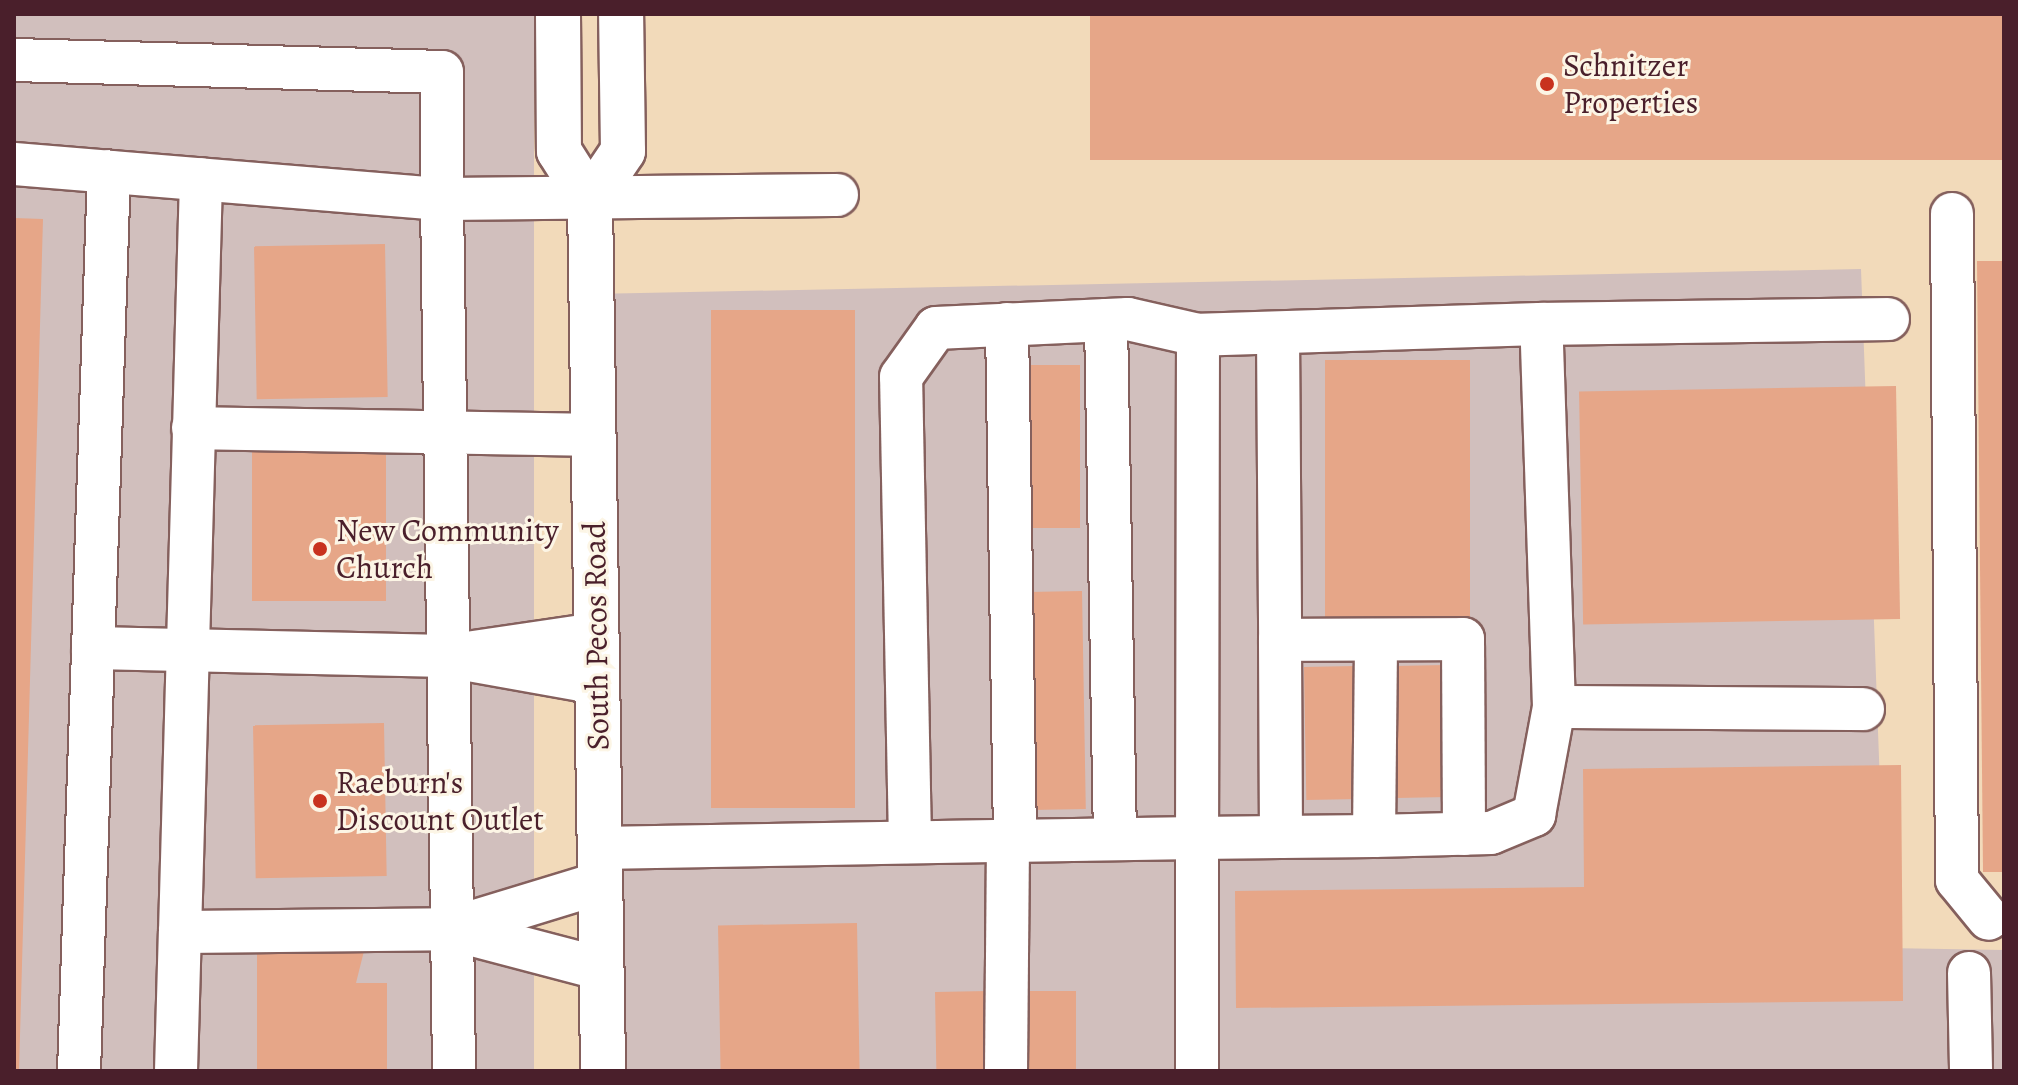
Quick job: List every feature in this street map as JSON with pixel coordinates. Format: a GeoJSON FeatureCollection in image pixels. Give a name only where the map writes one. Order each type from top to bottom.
{"type":"FeatureCollection","features":[{"type":"Feature","properties":{"kind":"main road"},"geometry":{"type":"LineString","coordinates":[[558,14],[559,151],[590,200],[623,151],[621,14]]}},
{"type":"Feature","properties":{"kind":"main road","name":"South Pecos Road"},"geometry":{"type":"LineString","coordinates":[[590,200],[603,1071]]}},
{"type":"Feature","properties":{"kind":"lane"},"geometry":{"type":"LineString","coordinates":[[14,60],[442,72],[454,1071]]}},
{"type":"Feature","properties":{"kind":"lane"},"geometry":{"type":"LineString","coordinates":[[14,164],[442,199],[590,200],[837,195]]}},
{"type":"Feature","properties":{"kind":"lane"},"geometry":{"type":"LineString","coordinates":[[79,1071],[109,172]]}},
{"type":"Feature","properties":{"kind":"lane"},"geometry":{"type":"LineString","coordinates":[[176,1071],[201,179]]}},
{"type":"Feature","properties":{"kind":"lane"},"geometry":{"type":"LineString","coordinates":[[1952,214],[1957,880],[1989,919]]}},
{"type":"Feature","properties":{"kind":"lane"},"geometry":{"type":"LineString","coordinates":[[910,842],[901,377],[936,328],[1106,320],[1198,335],[1541,324],[1888,319]]}},
{"type":"Feature","properties":{"kind":"lane"},"geometry":{"type":"LineString","coordinates":[[1106,320],[1115,839]]}},
{"type":"Feature","properties":{"kind":"lane"},"geometry":{"type":"LineString","coordinates":[[1006,1071],[1012,841],[1007,324]]}},
{"type":"Feature","properties":{"kind":"lane"},"geometry":{"type":"LineString","coordinates":[[450,929],[600,866],[910,842],[1491,833],[1534,815],[1554,707],[1541,324]]}},
{"type":"Feature","properties":{"kind":"lane"},"geometry":{"type":"LineString","coordinates":[[1278,333],[1281,837]]}},
{"type":"Feature","properties":{"kind":"lane"},"geometry":{"type":"LineString","coordinates":[[1197,1071],[1198,335]]}},
{"type":"Feature","properties":{"kind":"lane"},"geometry":{"type":"LineString","coordinates":[[193,428],[593,435]]}},
{"type":"Feature","properties":{"kind":"lane"},"geometry":{"type":"LineString","coordinates":[[93,648],[447,656],[596,634]]}},
{"type":"Feature","properties":{"kind":"lane"},"geometry":{"type":"LineString","coordinates":[[1280,640],[1463,639],[1464,834]]}},
{"type":"Feature","properties":{"kind":"lane"},"geometry":{"type":"LineString","coordinates":[[1374,836],[1376,640]]}},
{"type":"Feature","properties":{"kind":"lane"},"geometry":{"type":"LineString","coordinates":[[447,656],[597,683]]}},
{"type":"Feature","properties":{"kind":"lane"},"geometry":{"type":"LineString","coordinates":[[1554,707],[1863,709]]}},
{"type":"Feature","properties":{"kind":"lane"},"geometry":{"type":"LineString","coordinates":[[180,932],[450,929],[602,969]]}},
{"type":"Feature","properties":{"kind":"lane"},"geometry":{"type":"LineString","coordinates":[[1969,973],[1969,1071],[2004,1071]]}},
{"type":"Feature","properties":{"kind":"shaded area"},"geometry":{"type":"Polygon","coordinates":[[[14,14],[534,14],[534,1071],[14,1071],[14,14]]]}},
{"type":"Feature","properties":{"kind":"shaded area"},"geometry":{"type":"Polygon","coordinates":[[[1861,269],[1886,948],[2004,950],[2004,1071],[603,1071],[591,294],[1861,269]]]}},
{"type":"Feature","properties":{"kind":"building","name":"Schnitzer Properties"},"geometry":{"type":"Polygon","coordinates":[[[1090,14],[2004,14],[2004,160],[1090,160],[1090,14]]]}},
{"type":"Feature","properties":{"kind":"building"},"geometry":{"type":"Polygon","coordinates":[[[14,218],[43,219],[19,1071],[14,1071],[14,218]]]}},
{"type":"Feature","properties":{"kind":"building"},"geometry":{"type":"Polygon","coordinates":[[[385,244],[388,397],[257,399],[254,246],[385,244]]]}},
{"type":"Feature","properties":{"kind":"building"},"geometry":{"type":"Polygon","coordinates":[[[1977,261],[2004,261],[2004,872],[1983,872],[1977,261]]]}},
{"type":"Feature","properties":{"kind":"building"},"geometry":{"type":"Polygon","coordinates":[[[711,310],[855,310],[855,808],[711,808],[711,310]]]}},
{"type":"Feature","properties":{"kind":"building"},"geometry":{"type":"Polygon","coordinates":[[[1325,360],[1470,360],[1470,617],[1325,617],[1325,360]]]}},
{"type":"Feature","properties":{"kind":"building"},"geometry":{"type":"Polygon","coordinates":[[[1026,365],[1080,365],[1080,528],[1026,528],[1026,365]]]}},
{"type":"Feature","properties":{"kind":"building"},"geometry":{"type":"Polygon","coordinates":[[[1896,386],[1900,619],[1583,624],[1579,392],[1896,386]]]}},
{"type":"Feature","properties":{"kind":"building","name":"New Community Church"},"geometry":{"type":"Polygon","coordinates":[[[252,448],[386,448],[386,601],[252,601],[252,448]]]}},
{"type":"Feature","properties":{"kind":"building"},"geometry":{"type":"Polygon","coordinates":[[[1082,591],[1086,809],[1031,810],[1027,592],[1082,591]]]}},
{"type":"Feature","properties":{"kind":"building"},"geometry":{"type":"Polygon","coordinates":[[[1446,665],[1448,797],[1396,798],[1394,666],[1446,665]]]}},
{"type":"Feature","properties":{"kind":"building"},"geometry":{"type":"Polygon","coordinates":[[[1356,666],[1358,799],[1306,800],[1304,667],[1356,666]]]}},
{"type":"Feature","properties":{"kind":"building","name":"Raeburn's Discount Outlet"},"geometry":{"type":"Polygon","coordinates":[[[384,723],[387,876],[256,878],[253,725],[384,723]]]}},
{"type":"Feature","properties":{"kind":"building"},"geometry":{"type":"Polygon","coordinates":[[[1901,765],[1903,1001],[1236,1008],[1235,891],[1584,887],[1583,769],[1901,765]]]}},
{"type":"Feature","properties":{"kind":"building"},"geometry":{"type":"Polygon","coordinates":[[[857,923],[860,1071],[721,1071],[718,925],[857,923]]]}},
{"type":"Feature","properties":{"kind":"building"},"geometry":{"type":"Polygon","coordinates":[[[257,947],[365,947],[356,983],[387,983],[387,1071],[257,1071],[257,947]]]}},
{"type":"Feature","properties":{"kind":"building"},"geometry":{"type":"Polygon","coordinates":[[[988,991],[989,1071],[936,1071],[935,992],[988,991]]]}},
{"type":"Feature","properties":{"kind":"building"},"geometry":{"type":"Polygon","coordinates":[[[1024,991],[1076,991],[1076,1071],[1024,1071],[1024,991]]]}},
{"type":"Feature","properties":{"kind":"place","name":"Schnitzer Properties"},"geometry":{"type":"Point","coordinates":[1547,84]}},
{"type":"Feature","properties":{"kind":"place","name":"New Community Church"},"geometry":{"type":"Point","coordinates":[320,549]}},
{"type":"Feature","properties":{"kind":"place","name":"Raeburn's Discount Outlet"},"geometry":{"type":"Point","coordinates":[320,801]}}]}
